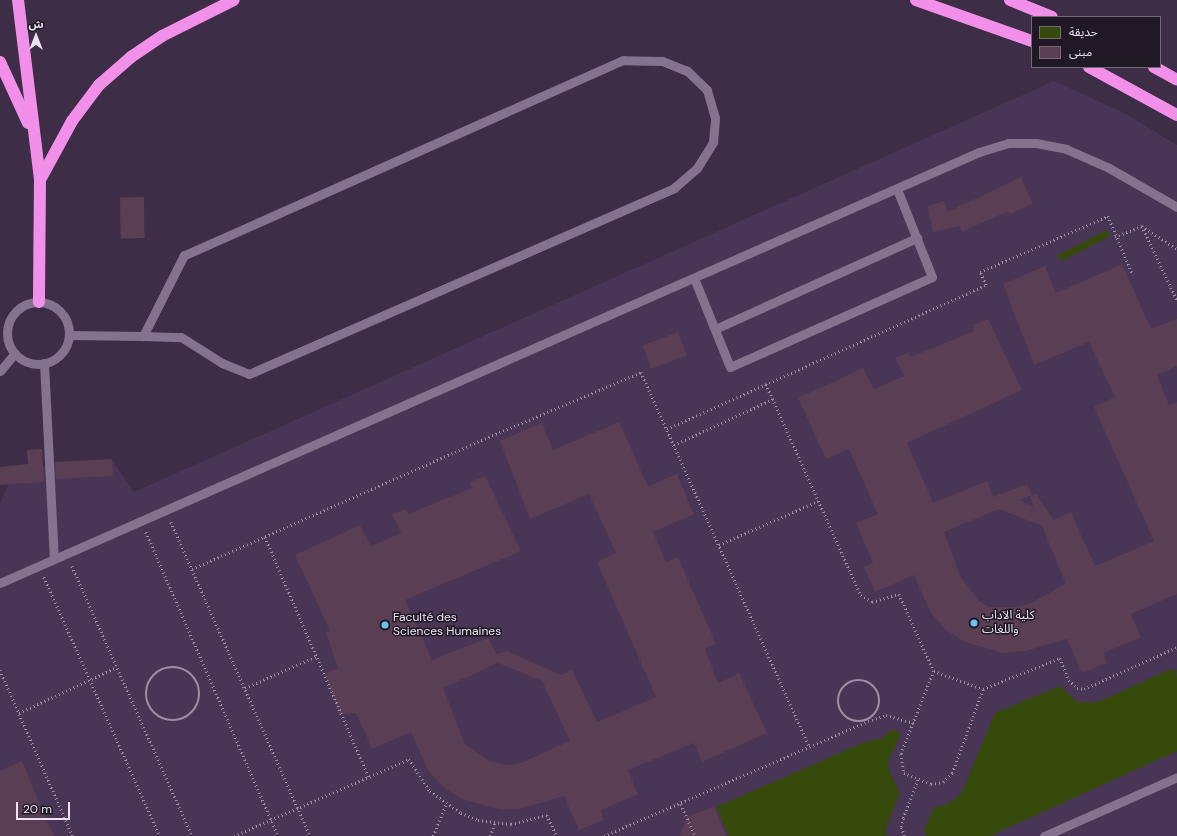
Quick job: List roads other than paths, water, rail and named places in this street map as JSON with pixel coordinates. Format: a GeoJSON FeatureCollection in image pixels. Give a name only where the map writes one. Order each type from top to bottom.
{"type":"FeatureCollection","features":[{"type":"Feature","properties":{"kind":"highway"},"geometry":{"type":"LineString","coordinates":[[18,0],[33,135],[40,180],[39,302]]}},
{"type":"Feature","properties":{"kind":"highway"},"geometry":{"type":"LineString","coordinates":[[40,180],[72,122],[99,85],[131,57],[162,36],[234,0]]}},
{"type":"Feature","properties":{"kind":"highway"},"geometry":{"type":"LineString","coordinates":[[916,0],[1031,41]]}},
{"type":"Feature","properties":{"kind":"highway"},"geometry":{"type":"LineString","coordinates":[[1010,0],[1050,16]]}},
{"type":"Feature","properties":{"kind":"highway"},"geometry":{"type":"LineString","coordinates":[[0,62],[33,135]]}},
{"type":"Feature","properties":{"kind":"highway"},"geometry":{"type":"LineString","coordinates":[[1092,68],[1177,115]]}},
{"type":"Feature","properties":{"kind":"highway"},"geometry":{"type":"LineString","coordinates":[[1156,68],[1177,80]]}},
{"type":"Feature","properties":{"kind":"lane"},"geometry":{"type":"LineString","coordinates":[[69,335],[181,337],[222,363],[249,374],[674,188],[697,168],[713,142],[716,118],[707,90],[687,71],[662,61],[623,60],[184,255],[143,336]]}},
{"type":"Feature","properties":{"kind":"lane"},"geometry":{"type":"LineString","coordinates":[[0,583],[979,152],[1008,143],[1036,143],[1066,149],[1109,168],[1177,207]]}},
{"type":"Feature","properties":{"kind":"lane"},"geometry":{"type":"LineString","coordinates":[[694,278],[730,367],[932,277],[897,189]]}},
{"type":"Feature","properties":{"kind":"lane"},"geometry":{"type":"LineString","coordinates":[[715,329],[917,238]]}},
{"type":"Feature","properties":{"kind":"lane"},"geometry":{"type":"LineString","coordinates":[[39,302],[58,308],[66,320],[69,335],[62,353],[44,363],[28,362],[15,353],[8,335],[11,320],[20,308],[39,302]]}},
{"type":"Feature","properties":{"kind":"lane"},"geometry":{"type":"LineString","coordinates":[[0,372],[15,353]]}},
{"type":"Feature","properties":{"kind":"lane"},"geometry":{"type":"LineString","coordinates":[[44,363],[54,559]]}},
{"type":"Feature","properties":{"kind":"lane"},"geometry":{"type":"LineString","coordinates":[[1044,836],[1177,777]]}},
{"type":"Feature","properties":{"kind":"place","name":"كلية الآداب واللغات"},"geometry":{"type":"Point","coordinates":[974,623]}},
{"type":"Feature","properties":{"kind":"place","name":"Faculté des Sciences Humaines"},"geometry":{"type":"Point","coordinates":[385,625]}}]}
